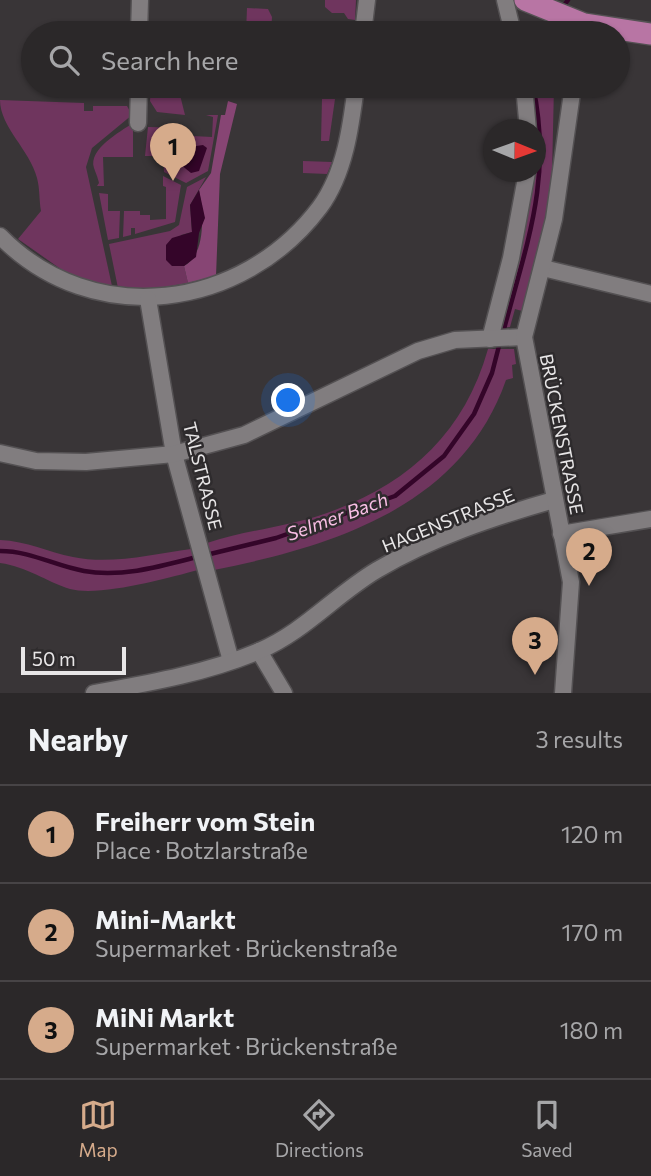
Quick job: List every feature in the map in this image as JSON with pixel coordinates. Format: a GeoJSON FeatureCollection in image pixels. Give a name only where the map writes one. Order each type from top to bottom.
{"type":"FeatureCollection","features":[{"type":"Feature","properties":{"kind":"main road"},"geometry":{"type":"LineString","coordinates":[[534,5],[569,21]]}},
{"type":"Feature","properties":{"kind":"main road"},"geometry":{"type":"LineString","coordinates":[[630,31],[651,34]]}},
{"type":"Feature","properties":{"kind":"street"},"geometry":{"type":"LineString","coordinates":[[139,21],[140,0]]}},
{"type":"Feature","properties":{"kind":"street"},"geometry":{"type":"LineString","coordinates":[[364,21],[367,0]]}},
{"type":"Feature","properties":{"kind":"street"},"geometry":{"type":"LineString","coordinates":[[505,0],[510,21]]}},
{"type":"Feature","properties":{"kind":"street"},"geometry":{"type":"LineString","coordinates":[[138,123],[139,98]]}},
{"type":"Feature","properties":{"kind":"street"},"geometry":{"type":"LineString","coordinates":[[0,236],[12,248],[64,281],[103,293],[148,299],[205,288],[244,274],[287,245],[322,205],[347,148],[354,98]]}},
{"type":"Feature","properties":{"kind":"street"},"geometry":{"type":"LineString","coordinates":[[525,98],[527,119]]}},
{"type":"Feature","properties":{"kind":"street","name":"BRÜCKENSTRASSE"},"geometry":{"type":"LineString","coordinates":[[563,693],[571,582],[519,337],[543,268],[554,219],[571,98]]}},
{"type":"Feature","properties":{"kind":"street"},"geometry":{"type":"LineString","coordinates":[[494,338],[525,182]]}},
{"type":"Feature","properties":{"kind":"street"},"geometry":{"type":"LineString","coordinates":[[543,268],[651,295]]}},
{"type":"Feature","properties":{"kind":"street","name":"TALSTRASSE"},"geometry":{"type":"LineString","coordinates":[[148,299],[174,454],[231,661]]}},
{"type":"Feature","properties":{"kind":"street"},"geometry":{"type":"LineString","coordinates":[[0,453],[36,461],[86,462],[174,454],[244,435],[418,351],[454,340],[519,337]]}},
{"type":"Feature","properties":{"kind":"street","name":"HAGENSTRASSE"},"geometry":{"type":"LineString","coordinates":[[93,693],[154,682],[259,651],[301,630],[375,571],[410,553],[505,514],[555,500]]}},
{"type":"Feature","properties":{"kind":"street"},"geometry":{"type":"LineString","coordinates":[[561,534],[651,519]]}},
{"type":"Feature","properties":{"kind":"street"},"geometry":{"type":"LineString","coordinates":[[259,651],[284,693]]}},
{"type":"Feature","properties":{"kind":"shaded area"},"geometry":{"type":"Polygon","coordinates":[[[325,0],[356,0],[355,20],[348,19],[344,13],[332,13],[325,7],[325,0]]]}},
{"type":"Feature","properties":{"kind":"shaded area"},"geometry":{"type":"Polygon","coordinates":[[[247,8],[268,9],[272,17],[272,21],[246,21],[247,8]]]}},
{"type":"Feature","properties":{"kind":"shaded area"},"geometry":{"type":"Polygon","coordinates":[[[150,98],[181,98],[185,115],[157,112],[150,98]]]}},
{"type":"Feature","properties":{"kind":"shaded area"},"geometry":{"type":"Polygon","coordinates":[[[529,98],[554,98],[552,174],[547,213],[522,311],[515,309],[510,327],[499,328],[530,182],[546,182],[546,119],[534,119],[529,98]]]}},
{"type":"Feature","properties":{"kind":"shaded area"},"geometry":{"type":"Polygon","coordinates":[[[322,99],[335,99],[329,141],[321,141],[322,99]]]}},
{"type":"Feature","properties":{"kind":"shaded area"},"geometry":{"type":"Polygon","coordinates":[[[0,100],[84,103],[84,111],[93,111],[93,106],[127,106],[132,115],[92,148],[86,167],[112,286],[72,277],[18,239],[41,211],[39,186],[28,158],[5,120],[0,100]]]}},
{"type":"Feature","properties":{"kind":"shaded area"},"geometry":{"type":"Polygon","coordinates":[[[228,101],[237,104],[220,174],[216,276],[188,283],[184,266],[197,252],[202,231],[199,190],[211,173],[221,115],[225,115],[228,101]]]}},
{"type":"Feature","properties":{"kind":"shaded area"},"geometry":{"type":"Polygon","coordinates":[[[206,115],[218,115],[208,171],[186,183],[164,172],[163,156],[145,156],[148,127],[186,128],[193,136],[212,137],[213,117],[206,115]]]}},
{"type":"Feature","properties":{"kind":"shaded area"},"geometry":{"type":"Polygon","coordinates":[[[133,123],[133,157],[103,157],[104,186],[97,186],[99,183],[93,161],[96,154],[113,136],[133,123]]]}},
{"type":"Feature","properties":{"kind":"shaded area"},"geometry":{"type":"Polygon","coordinates":[[[203,145],[207,148],[199,171],[191,173],[175,160],[174,155],[183,148],[203,145]]]}},
{"type":"Feature","properties":{"kind":"shaded area"},"geometry":{"type":"Polygon","coordinates":[[[303,161],[332,162],[327,174],[303,173],[303,161]]]}},
{"type":"Feature","properties":{"kind":"shaded area"},"geometry":{"type":"Polygon","coordinates":[[[163,176],[181,185],[175,222],[135,234],[135,228],[131,228],[131,235],[123,237],[124,211],[140,211],[140,215],[150,215],[150,220],[166,219],[166,187],[163,186],[163,176]]]}},
{"type":"Feature","properties":{"kind":"shaded area"},"geometry":{"type":"Polygon","coordinates":[[[206,177],[190,205],[192,232],[181,235],[172,266],[184,266],[188,283],[146,290],[118,288],[109,244],[170,231],[179,225],[187,187],[206,177]]]}},
{"type":"Feature","properties":{"kind":"shaded area"},"geometry":{"type":"Polygon","coordinates":[[[199,190],[205,218],[199,233],[196,257],[184,266],[172,266],[166,260],[166,245],[172,238],[192,232],[190,205],[199,190]]]}},
{"type":"Feature","properties":{"kind":"shaded area"},"geometry":{"type":"Polygon","coordinates":[[[99,193],[108,194],[108,211],[120,211],[119,238],[108,240],[99,193]]]}},
{"type":"Feature","properties":{"kind":"shaded area"},"geometry":{"type":"Polygon","coordinates":[[[488,349],[514,349],[516,364],[512,365],[513,378],[506,380],[486,423],[459,459],[426,489],[388,513],[348,533],[304,548],[214,570],[207,543],[327,513],[383,487],[407,471],[448,431],[478,379],[488,349]]]}},
{"type":"Feature","properties":{"kind":"shaded area"},"geometry":{"type":"Polygon","coordinates":[[[0,540],[19,542],[64,555],[102,560],[191,549],[198,570],[116,589],[83,591],[70,589],[0,563],[0,540]]]}},
{"type":"Feature","properties":{"kind":"waterway","name":"Selmer Bach"},"geometry":{"type":"LineString","coordinates":[[562,8],[568,0]]}},
{"type":"Feature","properties":{"kind":"waterway","name":"Selmer Bach"},"geometry":{"type":"LineString","coordinates":[[503,333],[528,241],[538,182],[540,151],[535,98]]}},
{"type":"Feature","properties":{"kind":"waterway","name":"Selmer Bach"},"geometry":{"type":"LineString","coordinates":[[206,555],[276,538],[395,496],[444,456],[474,414],[492,373],[500,342]]}},
{"type":"Feature","properties":{"kind":"waterway","name":"Selmer Bach"},"geometry":{"type":"LineString","coordinates":[[0,551],[22,553],[73,569],[98,573],[141,570],[197,557]]}},
{"type":"Feature","properties":{"kind":"place","name":"Freiherr vom Stein"},"geometry":{"type":"Point","coordinates":[173,181]}},
{"type":"Feature","properties":{"kind":"place","name":"Mini-Markt"},"geometry":{"type":"Point","coordinates":[589,586]}},
{"type":"Feature","properties":{"kind":"place","name":"MiNi Markt"},"geometry":{"type":"Point","coordinates":[535,675]}}]}
